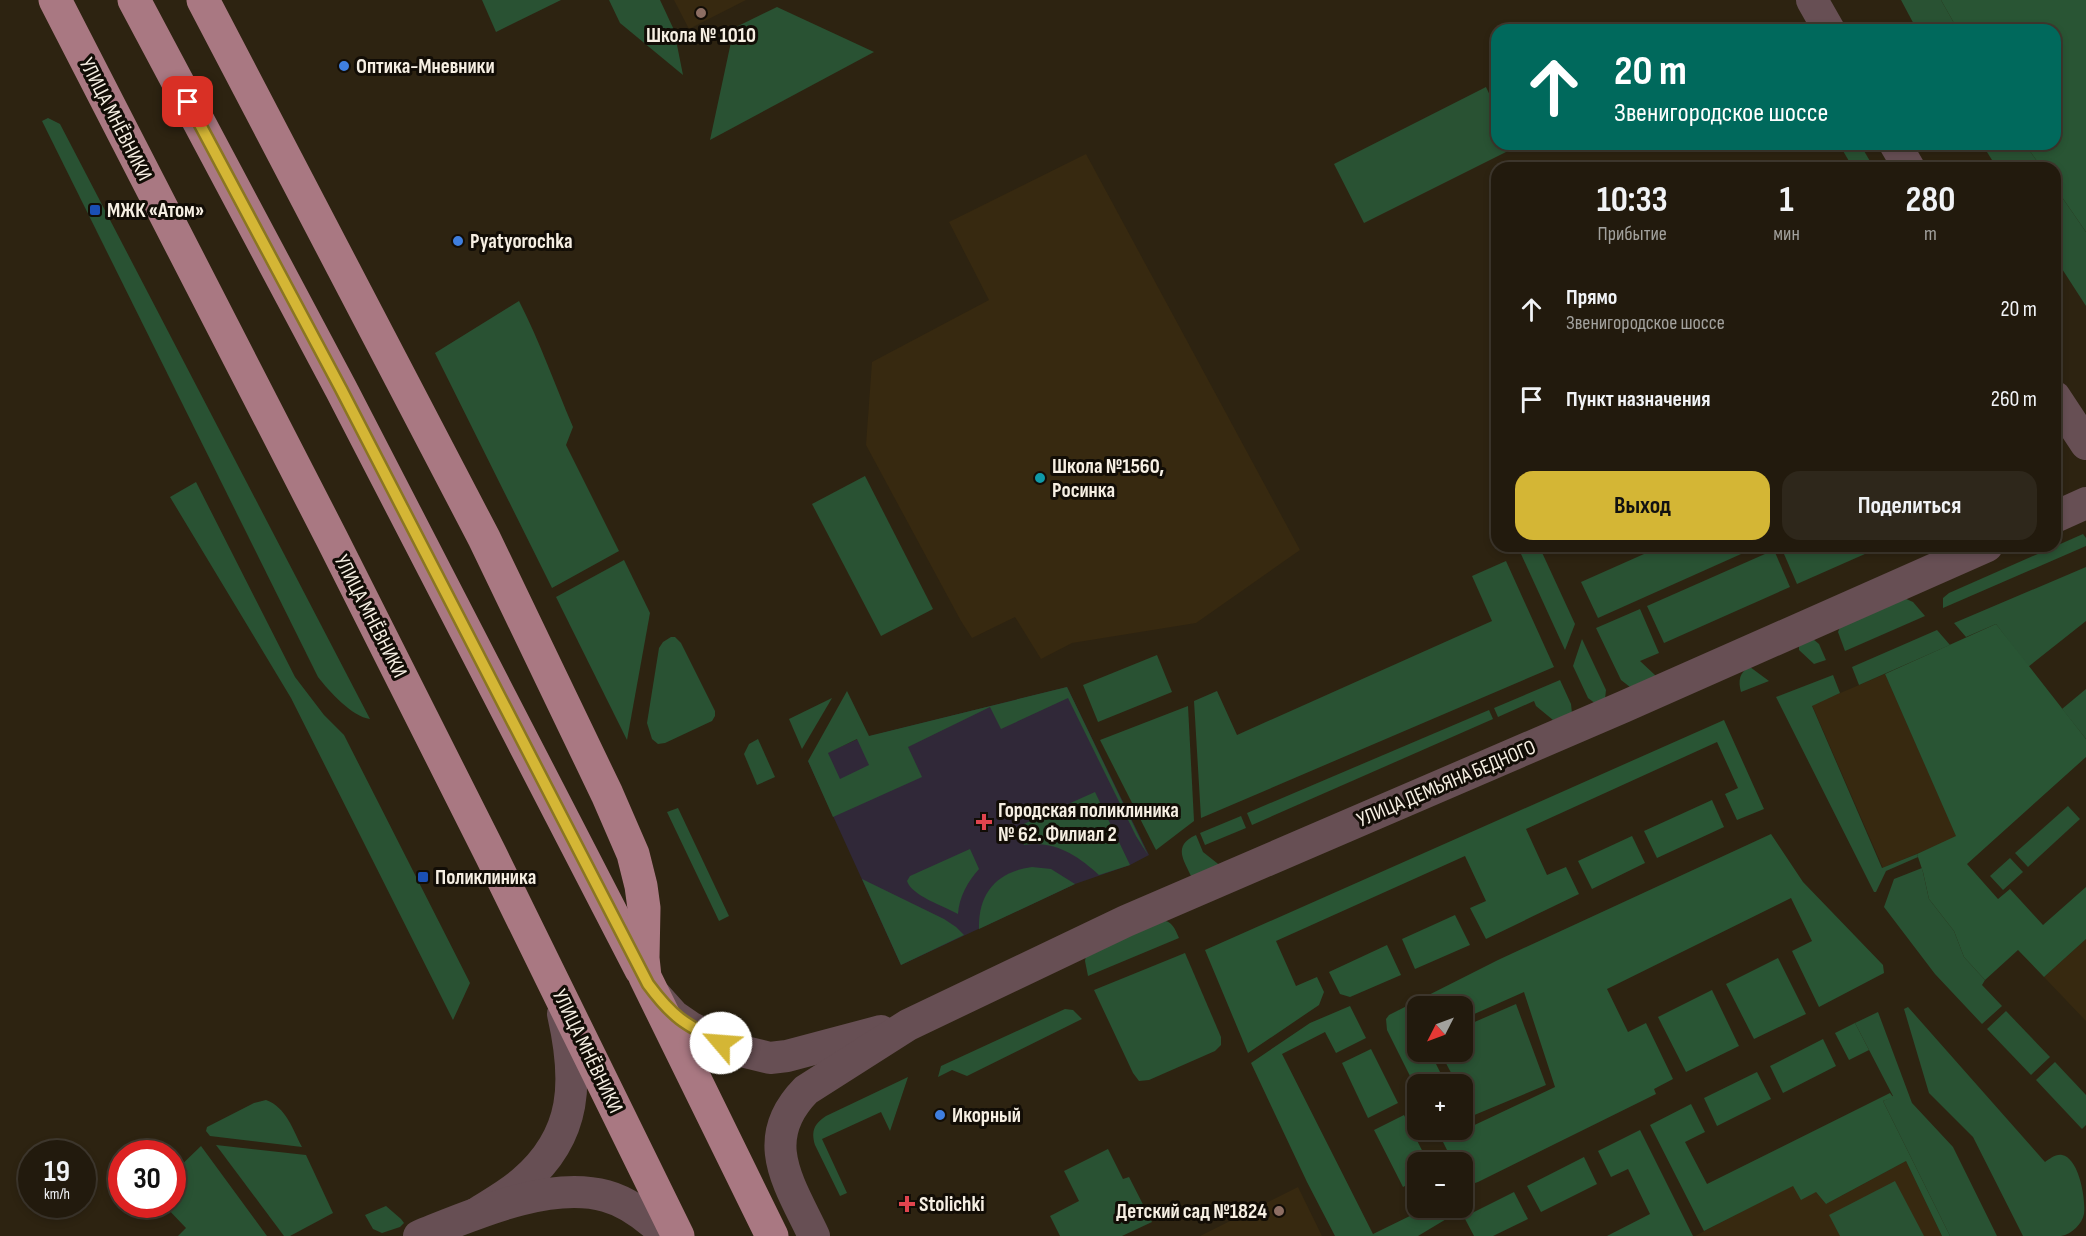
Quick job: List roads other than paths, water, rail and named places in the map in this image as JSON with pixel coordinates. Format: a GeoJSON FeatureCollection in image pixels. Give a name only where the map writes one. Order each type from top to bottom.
{"type":"FeatureCollection","features":[{"type":"Feature","properties":{"kind":"main road","name":"УЛИЦА МНЁВНИКИ"},"geometry":{"type":"LineString","coordinates":[[55,0],[327,529],[546,966],[678,1236]]}},
{"type":"Feature","properties":{"kind":"main road"},"geometry":{"type":"LineString","coordinates":[[134,0],[341,389],[646,981],[772,1236]]}},
{"type":"Feature","properties":{"kind":"main road"},"geometry":{"type":"LineString","coordinates":[[203,0],[484,538],[608,794],[633,854],[641,886],[644,908],[643,958],[646,981]]}},
{"type":"Feature","properties":{"kind":"street"},"geometry":{"type":"LineString","coordinates":[[1812,0],[1826,24]]}},
{"type":"Feature","properties":{"kind":"street"},"geometry":{"type":"LineString","coordinates":[[2061,406],[2086,444]]}},
{"type":"Feature","properties":{"kind":"street"},"geometry":{"type":"LineString","coordinates":[[2061,514],[2086,503]]}},
{"type":"Feature","properties":{"kind":"street","name":"УЛИЦА ДЕМЬЯНА БЕДНОГО"},"geometry":{"type":"LineString","coordinates":[[814,1236],[783,1167],[780,1137],[783,1121],[794,1103],[806,1090],[908,1025],[1126,921],[1623,707],[1973,552]]}},
{"type":"Feature","properties":{"kind":"street"},"geometry":{"type":"LineString","coordinates":[[477,1213],[508,1193],[538,1167],[554,1145],[566,1121],[572,1099],[573,1070],[570,1043],[561,1006],[546,966]]}},
{"type":"Feature","properties":{"kind":"street","name":"УЛИЦА ДЕМЬЯНА БЕДНОГО"},"geometry":{"type":"LineString","coordinates":[[646,981],[667,1009],[690,1027],[737,1050],[770,1058],[787,1056],[908,1025]]}},
{"type":"Feature","properties":{"kind":"street"},"geometry":{"type":"LineString","coordinates":[[419,1236],[477,1213],[555,1192],[576,1191],[606,1196],[621,1203],[641,1215],[667,1236]]}},
{"type":"Feature","properties":{"kind":"place","name":"Школа № 1010"},"geometry":{"type":"Point","coordinates":[701,13]}},
{"type":"Feature","properties":{"kind":"place","name":"Оптика-Мневники"},"geometry":{"type":"Point","coordinates":[344,66]}},
{"type":"Feature","properties":{"kind":"place","name":"МЖК «Атом»"},"geometry":{"type":"Point","coordinates":[95,210]}},
{"type":"Feature","properties":{"kind":"place","name":"Pyatyorochka"},"geometry":{"type":"Point","coordinates":[458,241]}},
{"type":"Feature","properties":{"kind":"place","name":"Школа №1560, Росинка"},"geometry":{"type":"Point","coordinates":[1040,478]}},
{"type":"Feature","properties":{"kind":"place","name":"Городская поликлиника № 62. Филиал 2"},"geometry":{"type":"Point","coordinates":[984,822]}},
{"type":"Feature","properties":{"kind":"place","name":"Поликлиника"},"geometry":{"type":"Point","coordinates":[423,877]}},
{"type":"Feature","properties":{"kind":"place","name":"Икорный"},"geometry":{"type":"Point","coordinates":[940,1115]}},
{"type":"Feature","properties":{"kind":"place","name":"Stolichki"},"geometry":{"type":"Point","coordinates":[907,1204]}},
{"type":"Feature","properties":{"kind":"place","name":"Детский сад №1824"},"geometry":{"type":"Point","coordinates":[1279,1211]}}]}
